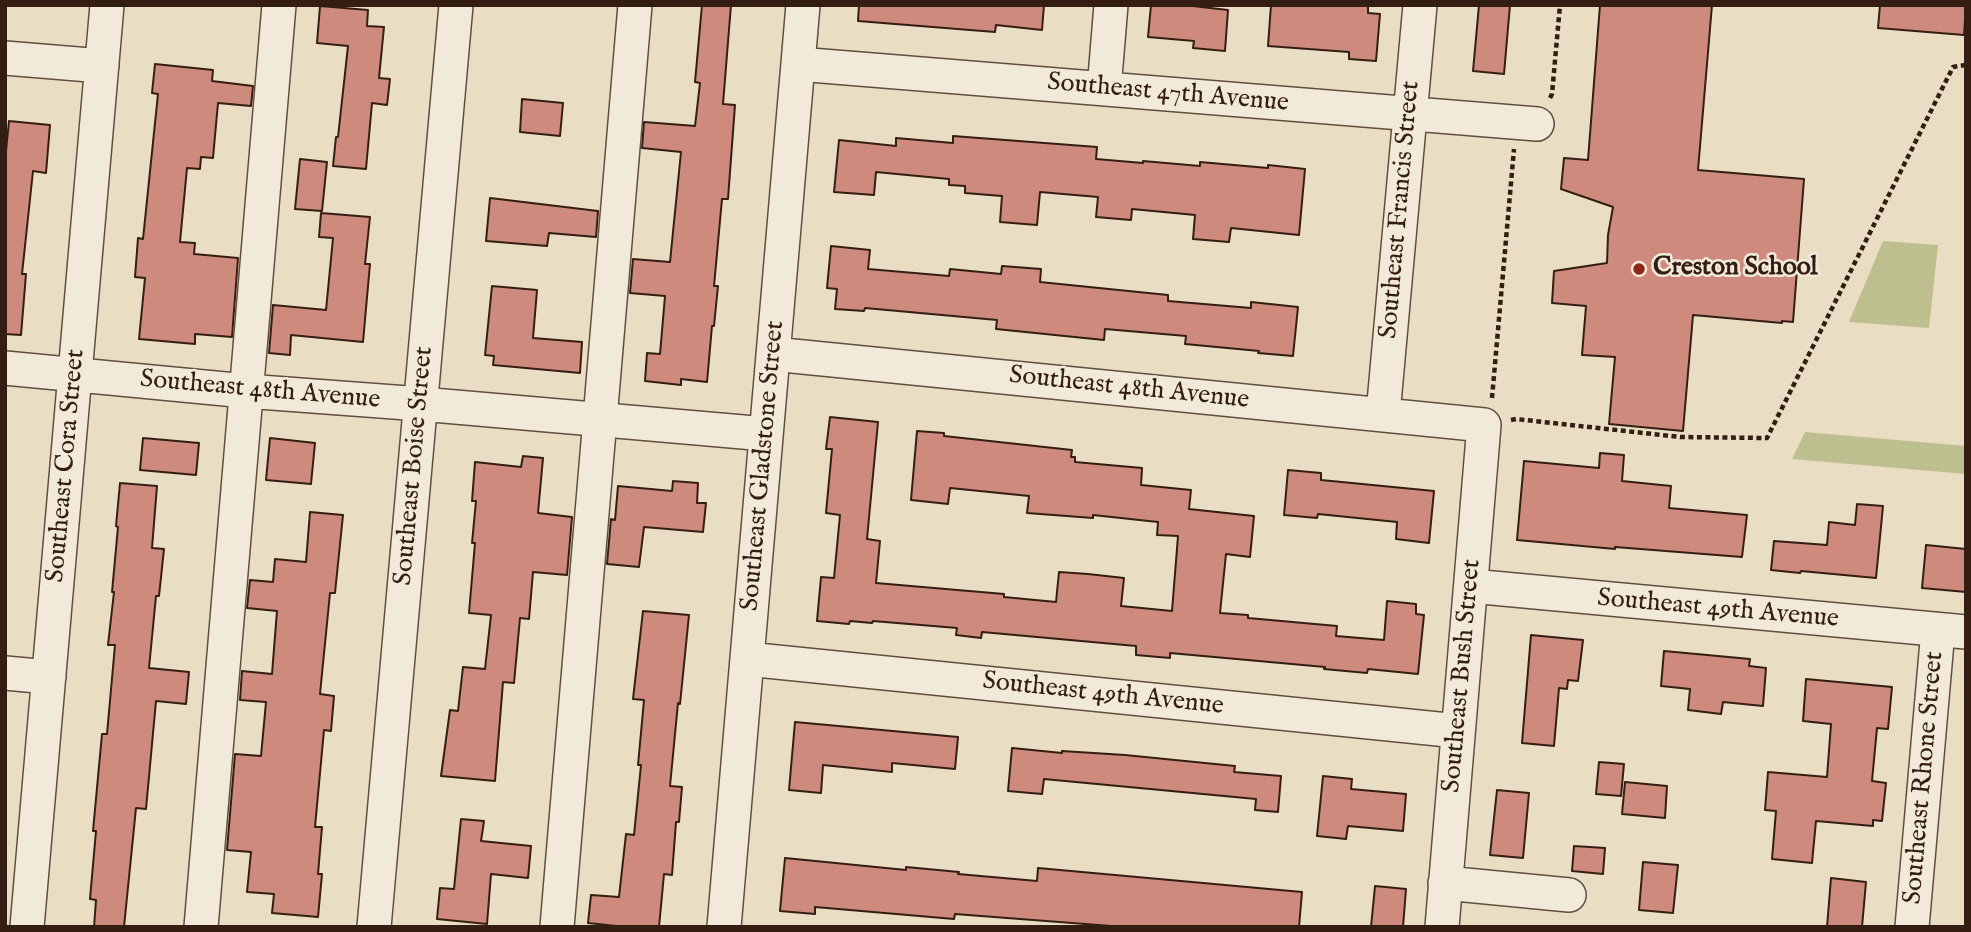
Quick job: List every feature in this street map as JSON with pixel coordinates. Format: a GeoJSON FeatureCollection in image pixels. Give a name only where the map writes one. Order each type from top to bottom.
{"type":"FeatureCollection","features":[{"type":"Feature","properties":{"kind":"street","name":"Southeast Cora Street"},"geometry":{"type":"LineString","coordinates":[[27,927],[107,5]]}},
{"type":"Feature","properties":{"kind":"street"},"geometry":{"type":"LineString","coordinates":[[201,927],[279,5]]}},
{"type":"Feature","properties":{"kind":"street","name":"Southeast Boise Street"},"geometry":{"type":"LineString","coordinates":[[374,927],[456,5]]}},
{"type":"Feature","properties":{"kind":"street"},"geometry":{"type":"LineString","coordinates":[[557,927],[635,5]]}},
{"type":"Feature","properties":{"kind":"street","name":"Southeast Gladstone Street"},"geometry":{"type":"LineString","coordinates":[[724,927],[803,5]]}},
{"type":"Feature","properties":{"kind":"street"},"geometry":{"type":"LineString","coordinates":[[1104,89],[1111,5]]}},
{"type":"Feature","properties":{"kind":"street","name":"Southeast Francis Street"},"geometry":{"type":"LineString","coordinates":[[1383,414],[1420,5]]}},
{"type":"Feature","properties":{"kind":"street"},"geometry":{"type":"LineString","coordinates":[[5,58],[102,65]]}},
{"type":"Feature","properties":{"kind":"street","name":"Southeast 47th Avenue"},"geometry":{"type":"LineString","coordinates":[[798,64],[1527,123]]}},
{"type":"Feature","properties":{"kind":"street","name":"Southeast 48th Avenue"},"geometry":{"type":"LineString","coordinates":[[773,354],[1484,425]]}},
{"type":"Feature","properties":{"kind":"street","name":"Southeast 48th Avenue"},"geometry":{"type":"LineString","coordinates":[[5,368],[766,434]]}},
{"type":"Feature","properties":{"kind":"street","name":"Southeast Bush Street"},"geometry":{"type":"LineString","coordinates":[[1441,927],[1484,425]]}},
{"type":"Feature","properties":{"kind":"street","name":"Southeast 49th Avenue"},"geometry":{"type":"LineString","coordinates":[[1471,586],[1952,631]]}},
{"type":"Feature","properties":{"kind":"street","name":"Southeast Rhone Street"},"geometry":{"type":"LineString","coordinates":[[1912,927],[1952,631]]}},
{"type":"Feature","properties":{"kind":"street","name":"Southeast 49th Avenue"},"geometry":{"type":"LineString","coordinates":[[747,659],[1458,731]]}},
{"type":"Feature","properties":{"kind":"street"},"geometry":{"type":"LineString","coordinates":[[5,673],[49,677]]}},
{"type":"Feature","properties":{"kind":"street"},"geometry":{"type":"LineString","coordinates":[[1445,883],[1569,895]]}},
{"type":"Feature","properties":{"kind":"path"},"geometry":{"type":"LineString","coordinates":[[1560,5],[1552,94],[1527,123],[1492,400],[1484,425],[1516,419],[1680,437],[1767,438],[1953,67],[1966,65]]}},
{"type":"Feature","properties":{"kind":"green space"},"geometry":{"type":"Polygon","coordinates":[[[1883,241],[1938,245],[1929,328],[1849,322],[1883,241]]]}},
{"type":"Feature","properties":{"kind":"green space"},"geometry":{"type":"Polygon","coordinates":[[[1805,432],[1966,446],[1966,474],[1792,459],[1805,432]]]}},
{"type":"Feature","properties":{"kind":"building"},"geometry":{"type":"Polygon","coordinates":[[[702,5],[731,5],[723,104],[735,105],[728,199],[722,199],[714,286],[718,286],[707,382],[681,379],[681,385],[645,381],[647,353],[660,354],[665,296],[630,293],[633,259],[670,262],[681,152],[642,148],[644,122],[695,126],[700,83],[695,82],[702,5]]]}},
{"type":"Feature","properties":{"kind":"building"},"geometry":{"type":"Polygon","coordinates":[[[859,5],[1044,5],[1042,30],[996,25],[995,32],[858,21],[859,5]]]}},
{"type":"Feature","properties":{"kind":"building"},"geometry":{"type":"Polygon","coordinates":[[[1151,5],[1184,5],[1228,10],[1225,51],[1193,48],[1194,41],[1148,37],[1151,5]]]}},
{"type":"Feature","properties":{"kind":"building"},"geometry":{"type":"Polygon","coordinates":[[[1271,5],[1368,5],[1368,13],[1380,14],[1376,61],[1349,59],[1349,52],[1268,46],[1271,5]]]}},
{"type":"Feature","properties":{"kind":"building"},"geometry":{"type":"Polygon","coordinates":[[[1479,5],[1510,5],[1504,74],[1473,71],[1479,5]]]}},
{"type":"Feature","properties":{"kind":"building"},"geometry":{"type":"Polygon","coordinates":[[[1600,5],[1712,5],[1698,170],[1804,179],[1793,322],[1693,315],[1683,431],[1609,424],[1615,357],[1582,355],[1586,306],[1552,303],[1554,271],[1607,263],[1613,207],[1561,189],[1564,158],[1588,160],[1600,5]]]}},
{"type":"Feature","properties":{"kind":"building"},"geometry":{"type":"Polygon","coordinates":[[[1880,5],[1966,5],[1964,35],[1878,28],[1880,5]]]}},
{"type":"Feature","properties":{"kind":"building"},"geometry":{"type":"Polygon","coordinates":[[[320,6],[368,10],[367,26],[384,27],[379,78],[390,79],[387,105],[372,103],[366,169],[333,166],[348,46],[317,43],[320,6]]]}},
{"type":"Feature","properties":{"kind":"building"},"geometry":{"type":"Polygon","coordinates":[[[155,64],[213,70],[212,81],[253,86],[251,106],[218,103],[213,158],[201,157],[200,169],[187,168],[180,242],[195,243],[194,254],[238,258],[232,337],[195,334],[195,344],[139,339],[145,278],[135,277],[138,238],[143,239],[158,94],[152,93],[155,64]]]}},
{"type":"Feature","properties":{"kind":"building"},"geometry":{"type":"Polygon","coordinates":[[[522,99],[563,103],[560,136],[520,132],[522,99]]]}},
{"type":"Feature","properties":{"kind":"building"},"geometry":{"type":"Polygon","coordinates":[[[9,121],[50,125],[46,173],[33,171],[22,274],[26,274],[21,335],[5,334],[5,161],[9,121]]]}},
{"type":"Feature","properties":{"kind":"building"},"geometry":{"type":"Polygon","coordinates":[[[953,136],[1097,147],[1096,159],[1200,166],[1200,162],[1268,168],[1268,165],[1305,169],[1299,235],[1231,228],[1229,242],[1193,239],[1195,215],[1132,209],[1131,220],[1096,217],[1098,197],[1040,192],[1037,225],[1000,222],[1002,196],[965,193],[965,186],[949,185],[949,179],[876,172],[874,195],[834,192],[839,140],[896,146],[896,138],[953,143],[953,136]]]}},
{"type":"Feature","properties":{"kind":"building"},"geometry":{"type":"Polygon","coordinates":[[[300,159],[327,162],[322,211],[295,209],[300,159]]]}},
{"type":"Feature","properties":{"kind":"building"},"geometry":{"type":"Polygon","coordinates":[[[490,198],[598,211],[596,237],[549,233],[547,246],[486,241],[490,198]]]}},
{"type":"Feature","properties":{"kind":"building"},"geometry":{"type":"Polygon","coordinates":[[[321,213],[370,217],[365,264],[370,264],[363,342],[291,335],[290,355],[269,353],[273,305],[326,310],[333,238],[319,237],[321,213]]]}},
{"type":"Feature","properties":{"kind":"building"},"geometry":{"type":"Polygon","coordinates":[[[831,246],[870,250],[868,269],[949,276],[950,269],[1001,274],[1002,266],[1041,269],[1040,282],[1168,295],[1168,301],[1251,308],[1251,302],[1298,307],[1293,356],[1185,344],[1186,336],[1105,329],[1104,340],[996,329],[997,320],[865,308],[864,311],[835,309],[837,289],[827,288],[831,246]]]}},
{"type":"Feature","properties":{"kind":"building"},"geometry":{"type":"Polygon","coordinates":[[[492,286],[537,290],[533,338],[582,342],[580,373],[493,365],[494,356],[485,355],[492,286]]]}},
{"type":"Feature","properties":{"kind":"building"},"geometry":{"type":"Polygon","coordinates":[[[830,417],[878,422],[867,539],[880,541],[876,583],[1004,594],[1004,597],[1056,602],[1059,572],[1088,574],[1124,578],[1121,606],[1172,611],[1178,536],[1157,535],[1158,522],[1093,515],[1093,518],[1027,513],[1029,496],[950,488],[948,504],[911,500],[917,431],[1072,450],[1071,457],[1075,457],[1075,462],[1142,468],[1141,485],[1191,490],[1189,509],[1254,516],[1250,557],[1226,554],[1220,613],[1337,626],[1336,636],[1384,640],[1387,601],[1416,604],[1416,614],[1424,615],[1418,674],[1368,669],[1367,673],[1170,653],[1170,658],[1136,655],[1136,646],[982,632],[981,638],[956,635],[957,628],[873,621],[850,621],[849,624],[817,621],[821,577],[834,578],[840,515],[826,513],[832,449],[826,449],[830,417]]]}},
{"type":"Feature","properties":{"kind":"building"},"geometry":{"type":"Polygon","coordinates":[[[143,438],[199,443],[196,475],[140,470],[143,438]]]}},
{"type":"Feature","properties":{"kind":"building"},"geometry":{"type":"Polygon","coordinates":[[[270,438],[315,443],[311,484],[266,480],[270,438]]]}},
{"type":"Feature","properties":{"kind":"building"},"geometry":{"type":"Polygon","coordinates":[[[1600,453],[1624,455],[1622,481],[1671,486],[1669,508],[1747,515],[1742,557],[1517,540],[1524,461],[1599,468],[1600,453]]]}},
{"type":"Feature","properties":{"kind":"building"},"geometry":{"type":"Polygon","coordinates":[[[523,456],[543,458],[538,513],[572,517],[567,575],[533,572],[529,619],[520,618],[514,683],[503,682],[495,781],[441,776],[450,710],[458,711],[463,667],[485,669],[491,615],[469,613],[475,543],[472,543],[476,501],[472,501],[475,462],[521,467],[523,456]]]}},
{"type":"Feature","properties":{"kind":"building"},"geometry":{"type":"Polygon","coordinates":[[[1288,470],[1321,473],[1321,480],[1434,491],[1429,543],[1396,539],[1397,522],[1318,514],[1317,518],[1284,515],[1288,470]]]}},
{"type":"Feature","properties":{"kind":"building"},"geometry":{"type":"Polygon","coordinates":[[[673,481],[698,483],[697,503],[706,503],[703,532],[644,527],[639,567],[607,564],[611,519],[615,520],[618,486],[672,491],[673,481]]]}},
{"type":"Feature","properties":{"kind":"building"},"geometry":{"type":"Polygon","coordinates":[[[120,483],[157,486],[152,548],[164,549],[149,668],[189,672],[186,704],[156,701],[146,809],[136,808],[124,927],[94,927],[96,900],[90,899],[96,831],[93,831],[102,734],[107,734],[115,645],[108,645],[120,483]]]}},
{"type":"Feature","properties":{"kind":"building"},"geometry":{"type":"Polygon","coordinates":[[[1857,504],[1883,506],[1876,578],[1771,570],[1774,541],[1827,545],[1829,522],[1855,525],[1857,504]]]}},
{"type":"Feature","properties":{"kind":"building"},"geometry":{"type":"Polygon","coordinates":[[[310,512],[343,515],[335,593],[330,593],[320,694],[334,696],[331,731],[324,730],[315,827],[322,827],[318,917],[272,913],[274,894],[247,892],[251,852],[227,850],[235,754],[261,756],[266,702],[240,700],[242,671],[272,674],[277,611],[247,608],[250,580],[273,582],[275,559],[306,562],[310,512]]]}},
{"type":"Feature","properties":{"kind":"building"},"geometry":{"type":"Polygon","coordinates":[[[1926,545],[1966,549],[1966,592],[1922,588],[1926,545]]]}},
{"type":"Feature","properties":{"kind":"building"},"geometry":{"type":"Polygon","coordinates":[[[643,611],[689,615],[670,786],[682,787],[672,875],[664,874],[659,927],[588,923],[591,895],[619,897],[626,834],[634,835],[644,700],[633,699],[643,611]]]}},
{"type":"Feature","properties":{"kind":"building"},"geometry":{"type":"Polygon","coordinates":[[[1531,635],[1583,640],[1578,681],[1568,680],[1567,689],[1559,688],[1554,746],[1522,743],[1531,635]]]}},
{"type":"Feature","properties":{"kind":"building"},"geometry":{"type":"Polygon","coordinates":[[[1664,651],[1750,659],[1749,666],[1766,668],[1763,706],[1723,702],[1721,714],[1688,710],[1690,689],[1661,686],[1664,651]]]}},
{"type":"Feature","properties":{"kind":"building"},"geometry":{"type":"Polygon","coordinates":[[[1806,679],[1892,687],[1888,729],[1877,728],[1872,781],[1886,783],[1882,821],[1873,820],[1873,826],[1816,821],[1812,863],[1772,859],[1776,811],[1765,810],[1768,772],[1827,777],[1831,724],[1803,721],[1806,679]]]}},
{"type":"Feature","properties":{"kind":"building"},"geometry":{"type":"Polygon","coordinates":[[[795,722],[958,737],[955,769],[892,763],[892,772],[823,765],[821,793],[789,790],[795,722]]]}},
{"type":"Feature","properties":{"kind":"building"},"geometry":{"type":"Polygon","coordinates":[[[1012,748],[1125,755],[1235,766],[1234,772],[1281,776],[1278,812],[1255,810],[1256,799],[1044,779],[1042,794],[1008,791],[1012,748]]]}},
{"type":"Feature","properties":{"kind":"building"},"geometry":{"type":"Polygon","coordinates":[[[1599,762],[1624,764],[1621,796],[1596,794],[1599,762]]]}},
{"type":"Feature","properties":{"kind":"building"},"geometry":{"type":"Polygon","coordinates":[[[1323,776],[1352,779],[1351,789],[1406,794],[1403,831],[1348,826],[1346,839],[1317,836],[1323,776]]]}},
{"type":"Feature","properties":{"kind":"building"},"geometry":{"type":"Polygon","coordinates":[[[1625,782],[1667,786],[1665,818],[1622,814],[1625,782]]]}},
{"type":"Feature","properties":{"kind":"building"},"geometry":{"type":"Polygon","coordinates":[[[1497,790],[1529,793],[1523,858],[1490,855],[1497,790]]]}},
{"type":"Feature","properties":{"kind":"building"},"geometry":{"type":"Polygon","coordinates":[[[461,819],[484,821],[481,841],[531,846],[528,878],[491,874],[487,924],[437,919],[440,888],[454,889],[461,819]]]}},
{"type":"Feature","properties":{"kind":"building"},"geometry":{"type":"Polygon","coordinates":[[[1574,846],[1605,848],[1603,874],[1572,871],[1574,846]]]}},
{"type":"Feature","properties":{"kind":"building"},"geometry":{"type":"Polygon","coordinates":[[[785,858],[1037,881],[1038,868],[1302,892],[1299,927],[1124,927],[955,914],[954,919],[815,907],[815,914],[780,911],[785,858]]]}},
{"type":"Feature","properties":{"kind":"building"},"geometry":{"type":"Polygon","coordinates":[[[1643,862],[1678,865],[1673,913],[1639,910],[1643,862]]]}},
{"type":"Feature","properties":{"kind":"building"},"geometry":{"type":"Polygon","coordinates":[[[1831,878],[1866,882],[1862,927],[1827,927],[1831,878]]]}},
{"type":"Feature","properties":{"kind":"building"},"geometry":{"type":"Polygon","coordinates":[[[1375,886],[1406,889],[1403,927],[1371,927],[1375,886]]]}},
{"type":"Feature","properties":{"kind":"place","name":"Creston School"},"geometry":{"type":"Point","coordinates":[1639,269]}}]}
